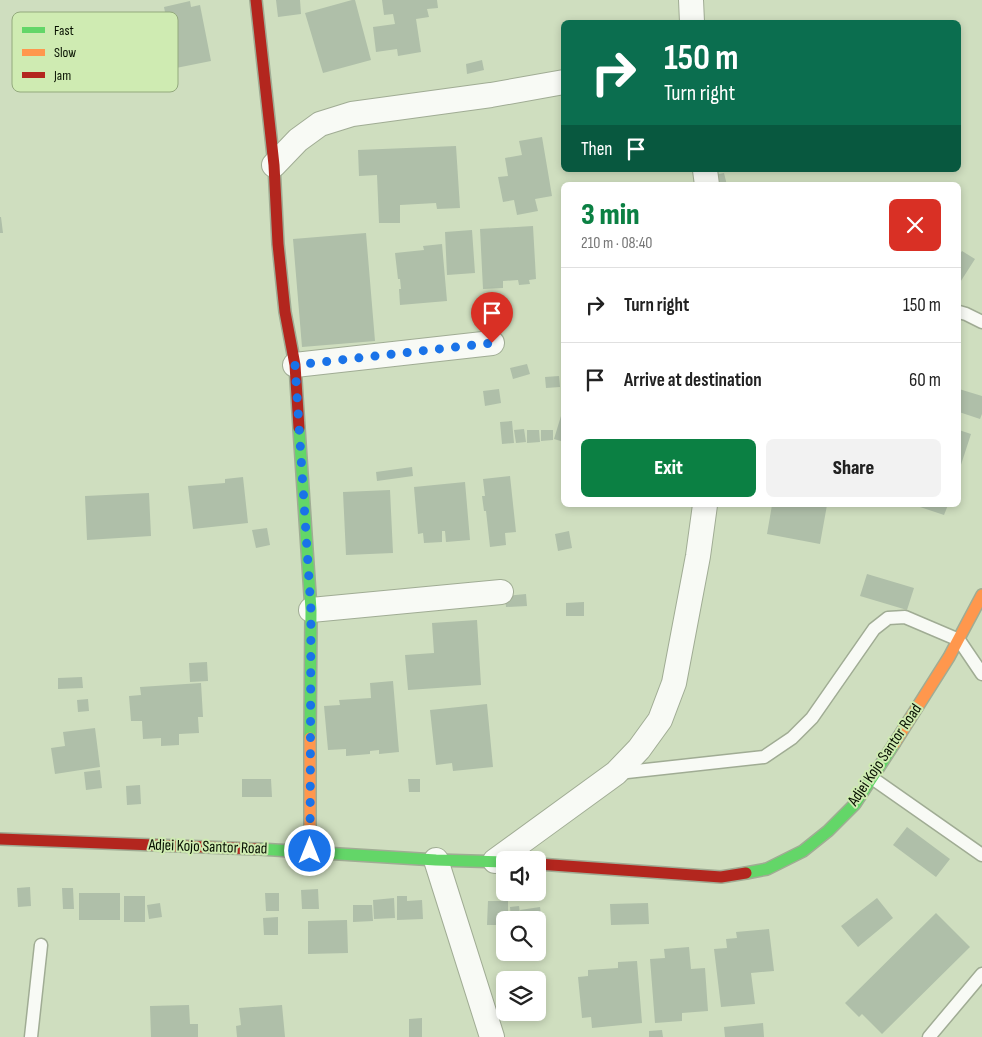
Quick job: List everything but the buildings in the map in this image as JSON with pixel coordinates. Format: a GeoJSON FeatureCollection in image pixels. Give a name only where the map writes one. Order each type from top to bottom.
{"type":"FeatureCollection","features":[{"type":"Feature","properties":{"kind":"street"},"geometry":{"type":"LineString","coordinates":[[256,0],[274,165],[278,244],[283,292],[295,365],[311,610],[310,851]]}},
{"type":"Feature","properties":{"kind":"street"},"geometry":{"type":"LineString","coordinates":[[691,0],[692,20]]}},
{"type":"Feature","properties":{"kind":"street"},"geometry":{"type":"LineString","coordinates":[[274,165],[298,140],[320,124],[352,114],[491,95],[561,83]]}},
{"type":"Feature","properties":{"kind":"street"},"geometry":{"type":"LineString","coordinates":[[295,365],[492,343]]}},
{"type":"Feature","properties":{"kind":"street"},"geometry":{"type":"LineString","coordinates":[[513,851],[616,773],[639,749],[660,720],[674,683],[698,556],[705,507]]}},
{"type":"Feature","properties":{"kind":"street"},"geometry":{"type":"LineString","coordinates":[[311,610],[501,592]]}},
{"type":"Feature","properties":{"kind":"street","name":"Adjei Kojo Santor Road"},"geometry":{"type":"LineString","coordinates":[[546,865],[722,876],[767,870],[803,851],[828,831],[855,804],[959,640],[982,595]]}},
{"type":"Feature","properties":{"kind":"street","name":"Adjei Kojo Santor Road"},"geometry":{"type":"LineString","coordinates":[[0,839],[310,851],[436,860],[496,861]]}},
{"type":"Feature","properties":{"kind":"street"},"geometry":{"type":"LineString","coordinates":[[436,860],[492,1037]]}},
{"type":"Feature","properties":{"kind":"lane"},"geometry":{"type":"LineString","coordinates":[[961,313],[982,322]]}},
{"type":"Feature","properties":{"kind":"lane"},"geometry":{"type":"LineString","coordinates":[[616,773],[764,757],[792,738],[812,718],[874,629],[888,618],[905,618],[959,640],[982,674]]}},
{"type":"Feature","properties":{"kind":"lane"},"geometry":{"type":"LineString","coordinates":[[872,778],[982,855]]}},
{"type":"Feature","properties":{"kind":"lane"},"geometry":{"type":"LineString","coordinates":[[31,1037],[41,944]]}},
{"type":"Feature","properties":{"kind":"lane"},"geometry":{"type":"LineString","coordinates":[[929,1037],[982,974]]}},
{"type":"Feature","properties":{"kind":"traffic: fast"},"geometry":{"type":"LineString","coordinates":[[299,428],[311,610],[310,738]]}},
{"type":"Feature","properties":{"kind":"traffic: fast"},"geometry":{"type":"LineString","coordinates":[[746,873],[767,869],[803,851],[828,831],[855,804],[894,744]]}},
{"type":"Feature","properties":{"kind":"traffic: fast"},"geometry":{"type":"LineString","coordinates":[[259,849],[496,862]]}},
{"type":"Feature","properties":{"kind":"traffic: slow"},"geometry":{"type":"LineString","coordinates":[[894,744],[949,657],[982,595]]}},
{"type":"Feature","properties":{"kind":"traffic: slow"},"geometry":{"type":"LineString","coordinates":[[310,738],[310,851]]}},
{"type":"Feature","properties":{"kind":"traffic: jam"},"geometry":{"type":"LineString","coordinates":[[256,0],[274,165],[278,244],[285,312],[295,365],[299,428]]}},
{"type":"Feature","properties":{"kind":"traffic: jam"},"geometry":{"type":"LineString","coordinates":[[0,839],[259,849]]}},
{"type":"Feature","properties":{"kind":"traffic: jam"},"geometry":{"type":"LineString","coordinates":[[546,865],[721,877],[746,873]]}},
{"type":"Feature","properties":{"kind":"route"},"geometry":{"type":"LineString","coordinates":[[310,851],[311,610],[295,365],[492,343]]}}]}
